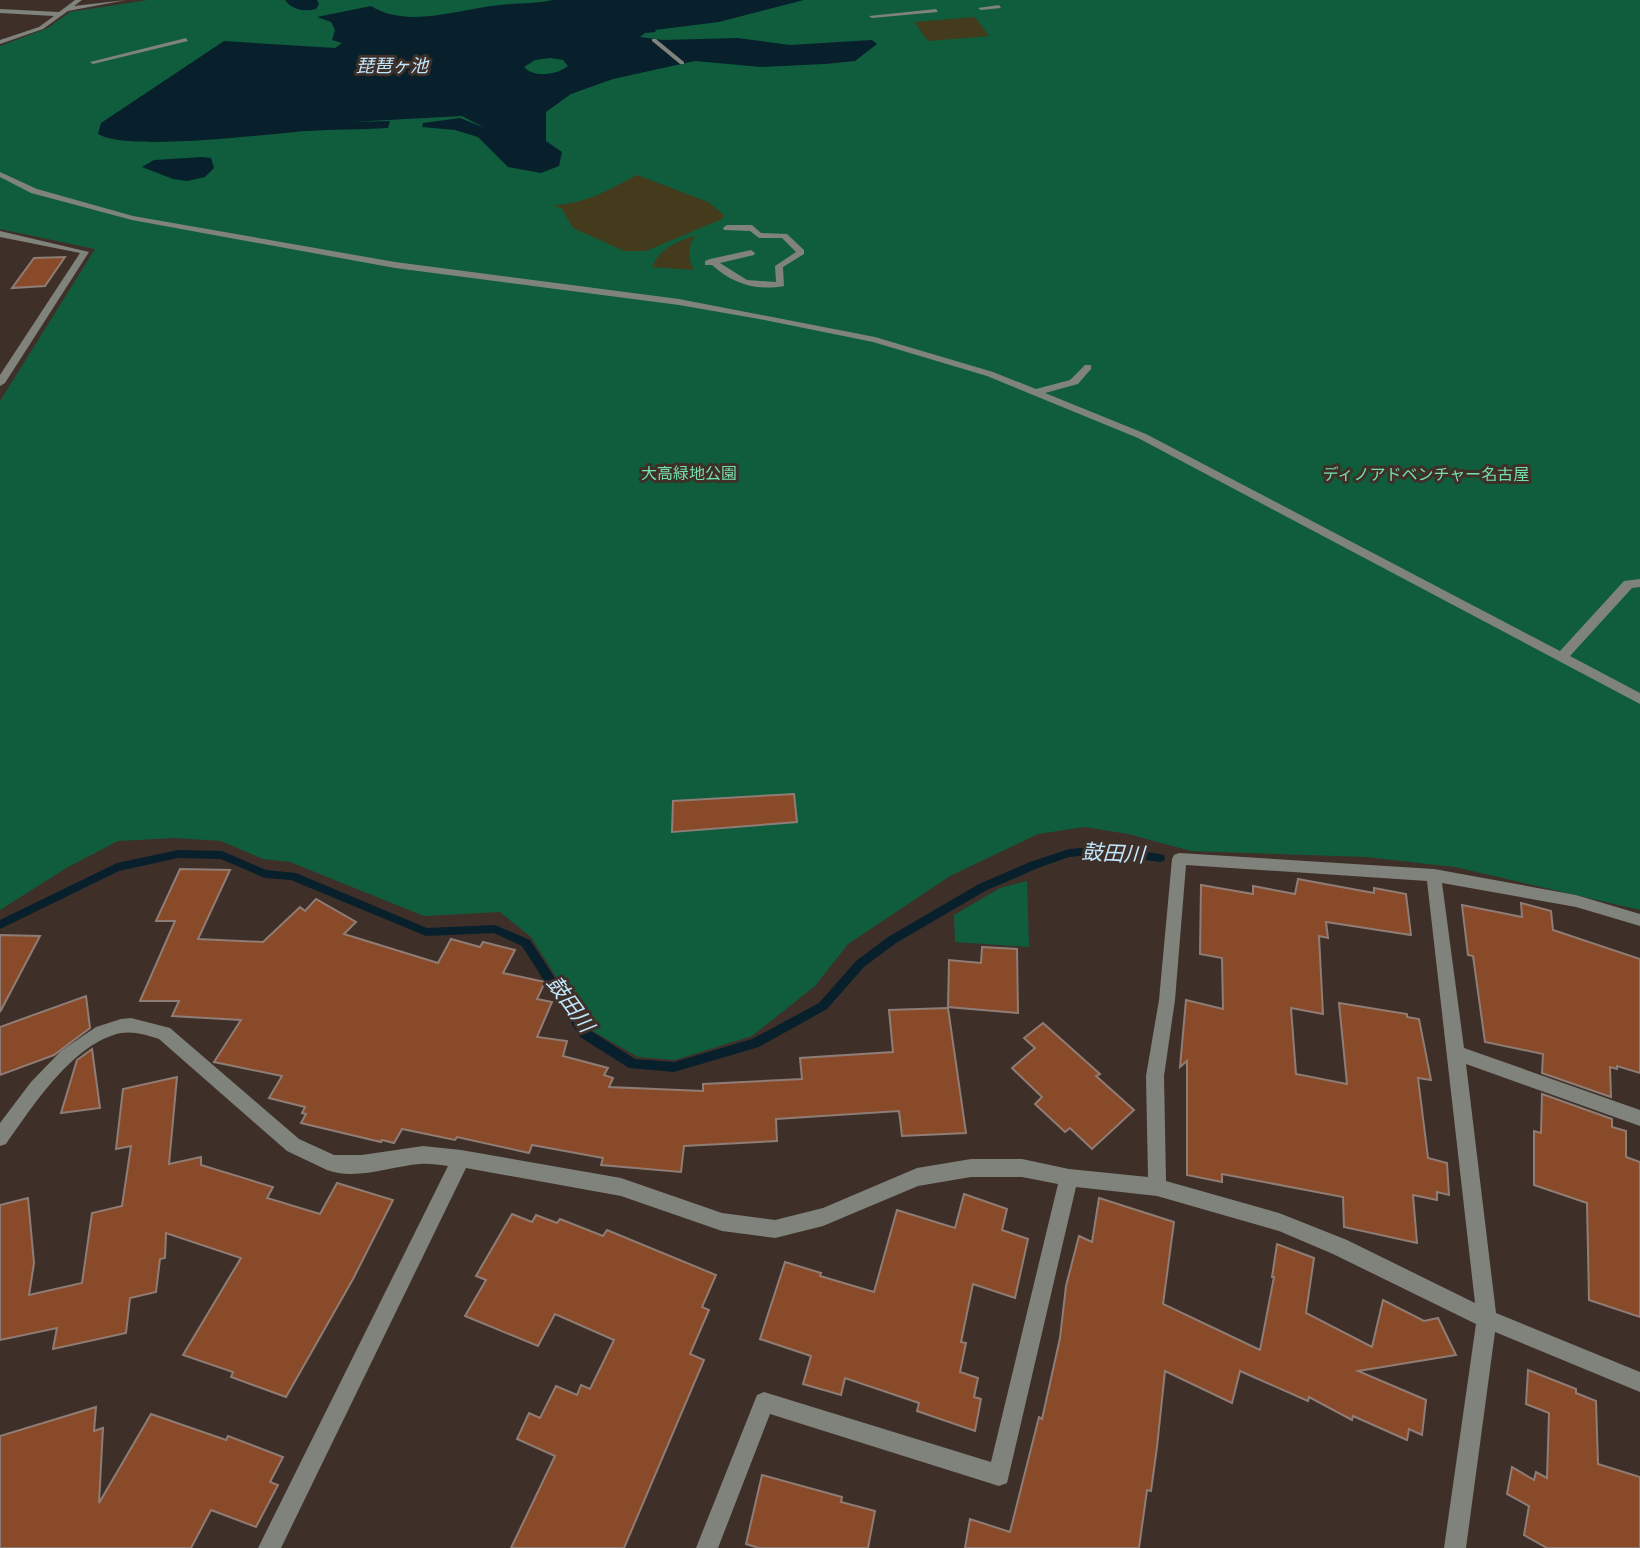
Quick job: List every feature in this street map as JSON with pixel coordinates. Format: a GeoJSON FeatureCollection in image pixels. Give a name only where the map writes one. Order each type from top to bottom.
{"type":"FeatureCollection","features":[{"type":"Feature","properties":{"kind":"street"},"geometry":{"type":"LineString","coordinates":[[0,42],[41,28],[79,0]]}},
{"type":"Feature","properties":{"kind":"street"},"geometry":{"type":"LineString","coordinates":[[68,9],[123,0]]}},
{"type":"Feature","properties":{"kind":"street"},"geometry":{"type":"LineString","coordinates":[[981,8],[999,8]]}},
{"type":"Feature","properties":{"kind":"street"},"geometry":{"type":"LineString","coordinates":[[0,11],[60,14]]}},
{"type":"Feature","properties":{"kind":"street"},"geometry":{"type":"LineString","coordinates":[[872,16],[936,11]]}},
{"type":"Feature","properties":{"kind":"street"},"geometry":{"type":"LineString","coordinates":[[93,62],[186,40]]}},
{"type":"Feature","properties":{"kind":"street"},"geometry":{"type":"LineString","coordinates":[[654,40],[682,63]]}},
{"type":"Feature","properties":{"kind":"street"},"geometry":{"type":"LineString","coordinates":[[0,174],[34,191],[76,204],[155,220],[395,265],[679,302],[827,328],[952,363],[1037,392],[1142,436],[1640,699]]}},
{"type":"Feature","properties":{"kind":"street"},"geometry":{"type":"LineString","coordinates":[[727,228],[752,228],[759,235],[783,236],[802,252],[779,266],[780,284],[765,286],[729,277],[708,263],[751,253]]}},
{"type":"Feature","properties":{"kind":"street"},"geometry":{"type":"LineString","coordinates":[[0,234],[85,252],[0,383]]}},
{"type":"Feature","properties":{"kind":"street"},"geometry":{"type":"LineString","coordinates":[[0,359],[16,358]]}},
{"type":"Feature","properties":{"kind":"street"},"geometry":{"type":"LineString","coordinates":[[1037,392],[1074,382],[1088,367]]}},
{"type":"Feature","properties":{"kind":"street"},"geometry":{"type":"LineString","coordinates":[[1562,657],[1628,584],[1640,583]]}},
{"type":"Feature","properties":{"kind":"street"},"geometry":{"type":"LineString","coordinates":[[1157,1187],[1154,1076],[1167,1000],[1179,859],[1434,875],[1576,901],[1640,920]]}},
{"type":"Feature","properties":{"kind":"street"},"geometry":{"type":"LineString","coordinates":[[1434,875],[1487,1319],[1455,1548]]}},
{"type":"Feature","properties":{"kind":"street"},"geometry":{"type":"LineString","coordinates":[[0,1138],[35,1090],[60,1062],[85,1042],[122,1026],[150,1028],[163,1033],[293,1145],[333,1164],[362,1164],[423,1155],[461,1159],[621,1186],[722,1222],[775,1229],[823,1217],[917,1177],[971,1168],[1021,1168],[1069,1178],[1157,1187],[1279,1222],[1340,1247],[1487,1319],[1640,1382]]}},
{"type":"Feature","properties":{"kind":"street"},"geometry":{"type":"LineString","coordinates":[[1457,1054],[1640,1118]]}},
{"type":"Feature","properties":{"kind":"street"},"geometry":{"type":"LineString","coordinates":[[269,1548],[461,1159]]}},
{"type":"Feature","properties":{"kind":"street"},"geometry":{"type":"LineString","coordinates":[[707,1548],[764,1402],[999,1475],[1069,1178]]}},
{"type":"Feature","properties":{"kind":"green space","name":"大高緑地公園"},"geometry":{"type":"Polygon","coordinates":[[[148,0],[1640,0],[1640,910],[1455,867],[1366,857],[1191,851],[1128,834],[1084,827],[1038,834],[950,876],[848,944],[815,986],[752,1036],[675,1060],[638,1057],[589,1029],[531,937],[500,912],[424,916],[290,862],[263,859],[221,841],[175,838],[118,841],[68,867],[0,910],[0,401],[95,249],[0,229],[0,46],[48,28],[70,12],[148,0]]]}},
{"type":"Feature","properties":{"kind":"green space"},"geometry":{"type":"Polygon","coordinates":[[[1027,881],[1029,947],[955,942],[954,915],[1000,888],[1027,881]]]}},
{"type":"Feature","properties":{"kind":"sand"},"geometry":{"type":"Polygon","coordinates":[[[975,17],[989,36],[928,41],[914,22],[975,17]]]}},
{"type":"Feature","properties":{"kind":"sand"},"geometry":{"type":"Polygon","coordinates":[[[637,175],[708,202],[724,215],[722,219],[646,251],[624,251],[573,228],[562,209],[554,205],[587,199],[637,175]]]}},
{"type":"Feature","properties":{"kind":"sand"},"geometry":{"type":"Polygon","coordinates":[[[695,236],[689,253],[694,270],[652,267],[669,247],[695,236]]]}},
{"type":"Feature","properties":{"kind":"water","name":"琵琶ヶ池"},"geometry":{"type":"Polygon","coordinates":[[[804,0],[719,22],[655,30],[656,32],[645,33],[640,37],[663,40],[738,38],[790,45],[872,40],[877,44],[855,61],[761,67],[695,61],[613,79],[571,94],[546,112],[546,141],[562,152],[559,166],[541,173],[508,167],[478,137],[455,130],[422,127],[423,123],[460,118],[485,128],[462,116],[350,122],[390,121],[388,128],[307,131],[167,142],[138,142],[98,134],[101,123],[224,41],[335,48],[342,43],[332,40],[335,30],[331,22],[317,17],[371,6],[385,13],[417,17],[546,1],[804,0]],[[535,60],[524,67],[534,73],[552,73],[568,66],[563,60],[535,60]]]}},
{"type":"Feature","properties":{"kind":"water"},"geometry":{"type":"Polygon","coordinates":[[[211,158],[214,168],[205,177],[187,181],[173,179],[142,167],[154,160],[211,158]]]}},
{"type":"Feature","properties":{"kind":"building"},"geometry":{"type":"Polygon","coordinates":[[[65,257],[45,286],[12,288],[34,258],[65,257]]]}},
{"type":"Feature","properties":{"kind":"building"},"geometry":{"type":"Polygon","coordinates":[[[794,794],[797,822],[672,832],[673,801],[794,794]]]}},
{"type":"Feature","properties":{"kind":"building"},"geometry":{"type":"Polygon","coordinates":[[[180,869],[230,870],[198,939],[263,942],[300,907],[305,911],[316,899],[356,922],[344,934],[438,963],[451,939],[480,947],[483,942],[515,950],[503,973],[545,982],[537,999],[552,1002],[537,1037],[567,1041],[563,1056],[608,1068],[604,1075],[613,1078],[609,1087],[703,1091],[703,1084],[802,1079],[800,1058],[893,1052],[889,1010],[948,1008],[966,1133],[902,1136],[899,1111],[776,1119],[777,1141],[684,1146],[681,1172],[601,1165],[603,1158],[532,1145],[529,1153],[457,1137],[455,1140],[402,1129],[394,1143],[381,1142],[301,1123],[306,1114],[302,1113],[305,1107],[269,1098],[282,1076],[214,1062],[241,1020],[172,1016],[179,1001],[140,1001],[175,921],[156,921],[180,869]]]}},
{"type":"Feature","properties":{"kind":"building"},"geometry":{"type":"Polygon","coordinates":[[[1298,879],[1374,893],[1374,888],[1406,894],[1411,935],[1326,922],[1328,938],[1319,936],[1323,1014],[1291,1008],[1296,1074],[1347,1084],[1339,1003],[1407,1014],[1407,1017],[1419,1019],[1431,1080],[1418,1078],[1428,1158],[1447,1163],[1449,1195],[1437,1192],[1437,1200],[1413,1195],[1417,1243],[1344,1227],[1343,1197],[1222,1174],[1222,1182],[1187,1175],[1187,1061],[1180,1067],[1186,1000],[1223,1009],[1222,958],[1200,954],[1201,885],[1253,894],[1253,886],[1295,894],[1298,879]]]}},
{"type":"Feature","properties":{"kind":"building"},"geometry":{"type":"Polygon","coordinates":[[[1521,903],[1551,911],[1553,930],[1640,959],[1640,1073],[1617,1066],[1617,1069],[1610,1067],[1611,1097],[1542,1073],[1543,1054],[1485,1042],[1473,956],[1468,955],[1462,905],[1522,917],[1521,903]]]}},
{"type":"Feature","properties":{"kind":"building"},"geometry":{"type":"Polygon","coordinates":[[[0,935],[40,936],[0,1012],[0,935]]]}},
{"type":"Feature","properties":{"kind":"building"},"geometry":{"type":"Polygon","coordinates":[[[982,947],[1017,949],[1018,1013],[948,1007],[949,960],[981,963],[982,947]]]}},
{"type":"Feature","properties":{"kind":"building"},"geometry":{"type":"Polygon","coordinates":[[[86,996],[90,1028],[54,1055],[0,1075],[0,1027],[86,996]]]}},
{"type":"Feature","properties":{"kind":"building"},"geometry":{"type":"Polygon","coordinates":[[[1043,1023],[1100,1074],[1096,1076],[1134,1110],[1092,1149],[1070,1128],[1065,1132],[1035,1104],[1042,1097],[1012,1068],[1035,1048],[1024,1038],[1043,1023]]]}},
{"type":"Feature","properties":{"kind":"building"},"geometry":{"type":"Polygon","coordinates":[[[92,1049],[100,1108],[61,1113],[77,1060],[92,1049]]]}},
{"type":"Feature","properties":{"kind":"building"},"geometry":{"type":"Polygon","coordinates":[[[177,1077],[169,1164],[201,1157],[201,1165],[273,1187],[267,1198],[320,1214],[337,1183],[393,1200],[353,1279],[286,1397],[231,1377],[233,1372],[183,1355],[241,1258],[166,1233],[165,1258],[160,1259],[156,1292],[130,1298],[126,1333],[53,1349],[57,1328],[0,1340],[0,1205],[28,1198],[34,1263],[29,1295],[82,1283],[92,1213],[122,1206],[131,1146],[116,1149],[123,1089],[177,1077]]]}},
{"type":"Feature","properties":{"kind":"building"},"geometry":{"type":"Polygon","coordinates":[[[1542,1094],[1612,1119],[1612,1127],[1626,1131],[1626,1157],[1640,1162],[1640,1317],[1589,1300],[1587,1203],[1534,1185],[1534,1131],[1541,1133],[1542,1094]]]}},
{"type":"Feature","properties":{"kind":"building"},"geometry":{"type":"Polygon","coordinates":[[[964,1194],[1007,1209],[1002,1230],[1028,1239],[1015,1298],[973,1284],[961,1342],[966,1343],[960,1372],[978,1378],[974,1397],[981,1399],[975,1431],[917,1411],[919,1403],[845,1378],[841,1395],[803,1384],[811,1356],[760,1339],[785,1262],[874,1292],[897,1210],[955,1228],[964,1194]]]}},
{"type":"Feature","properties":{"kind":"building"},"geometry":{"type":"Polygon","coordinates":[[[1099,1198],[1174,1222],[1163,1304],[1260,1350],[1274,1277],[1277,1244],[1314,1258],[1306,1313],[1372,1347],[1383,1300],[1424,1321],[1438,1318],[1456,1355],[1358,1371],[1426,1400],[1422,1435],[1409,1429],[1407,1440],[1353,1416],[1352,1420],[1309,1397],[1308,1401],[1240,1371],[1232,1403],[1165,1371],[1151,1491],[1147,1490],[1139,1548],[965,1548],[970,1519],[1010,1532],[1039,1417],[1042,1419],[1060,1338],[1066,1286],[1079,1236],[1092,1242],[1099,1198]]]}},
{"type":"Feature","properties":{"kind":"building"},"geometry":{"type":"Polygon","coordinates":[[[512,1214],[532,1222],[536,1215],[557,1223],[560,1219],[603,1236],[607,1230],[716,1275],[702,1307],[709,1310],[690,1354],[704,1360],[624,1548],[511,1548],[555,1456],[517,1439],[529,1413],[540,1418],[556,1386],[577,1395],[581,1385],[590,1389],[614,1340],[555,1314],[538,1346],[465,1316],[486,1280],[476,1276],[512,1214]]]}},
{"type":"Feature","properties":{"kind":"building"},"geometry":{"type":"Polygon","coordinates":[[[1528,1370],[1576,1389],[1576,1393],[1596,1401],[1598,1464],[1640,1477],[1640,1548],[1547,1548],[1524,1535],[1529,1506],[1507,1494],[1512,1467],[1534,1480],[1536,1472],[1547,1478],[1549,1413],[1526,1404],[1528,1370]]]}},
{"type":"Feature","properties":{"kind":"building"},"geometry":{"type":"Polygon","coordinates":[[[96,1407],[94,1431],[103,1428],[99,1503],[151,1414],[226,1440],[228,1436],[283,1457],[270,1482],[278,1485],[256,1527],[211,1510],[191,1548],[0,1548],[0,1436],[96,1407]]]}},
{"type":"Feature","properties":{"kind":"building"},"geometry":{"type":"Polygon","coordinates":[[[762,1475],[842,1497],[841,1502],[875,1511],[868,1548],[759,1548],[746,1544],[762,1475]]]}},
{"type":"Feature","properties":{"kind":"waterway"},"geometry":{"type":"LineString","coordinates":[[297,0],[307,4]]}},
{"type":"Feature","properties":{"kind":"waterway","name":"鼓田川"},"geometry":{"type":"LineString","coordinates":[[0,925],[117,867],[178,854],[222,855],[265,874],[292,876],[426,932],[495,929],[526,943],[584,1033],[633,1064],[674,1067],[755,1043],[823,1006],[860,964],[892,940],[983,887],[1034,865],[1069,853],[1103,850],[1160,858]]}},
{"type":"Feature","properties":{"kind":"park label","name":"ディノアドベンチャー名古屋"},"geometry":{"type":"Point","coordinates":[1426,476]}}]}
